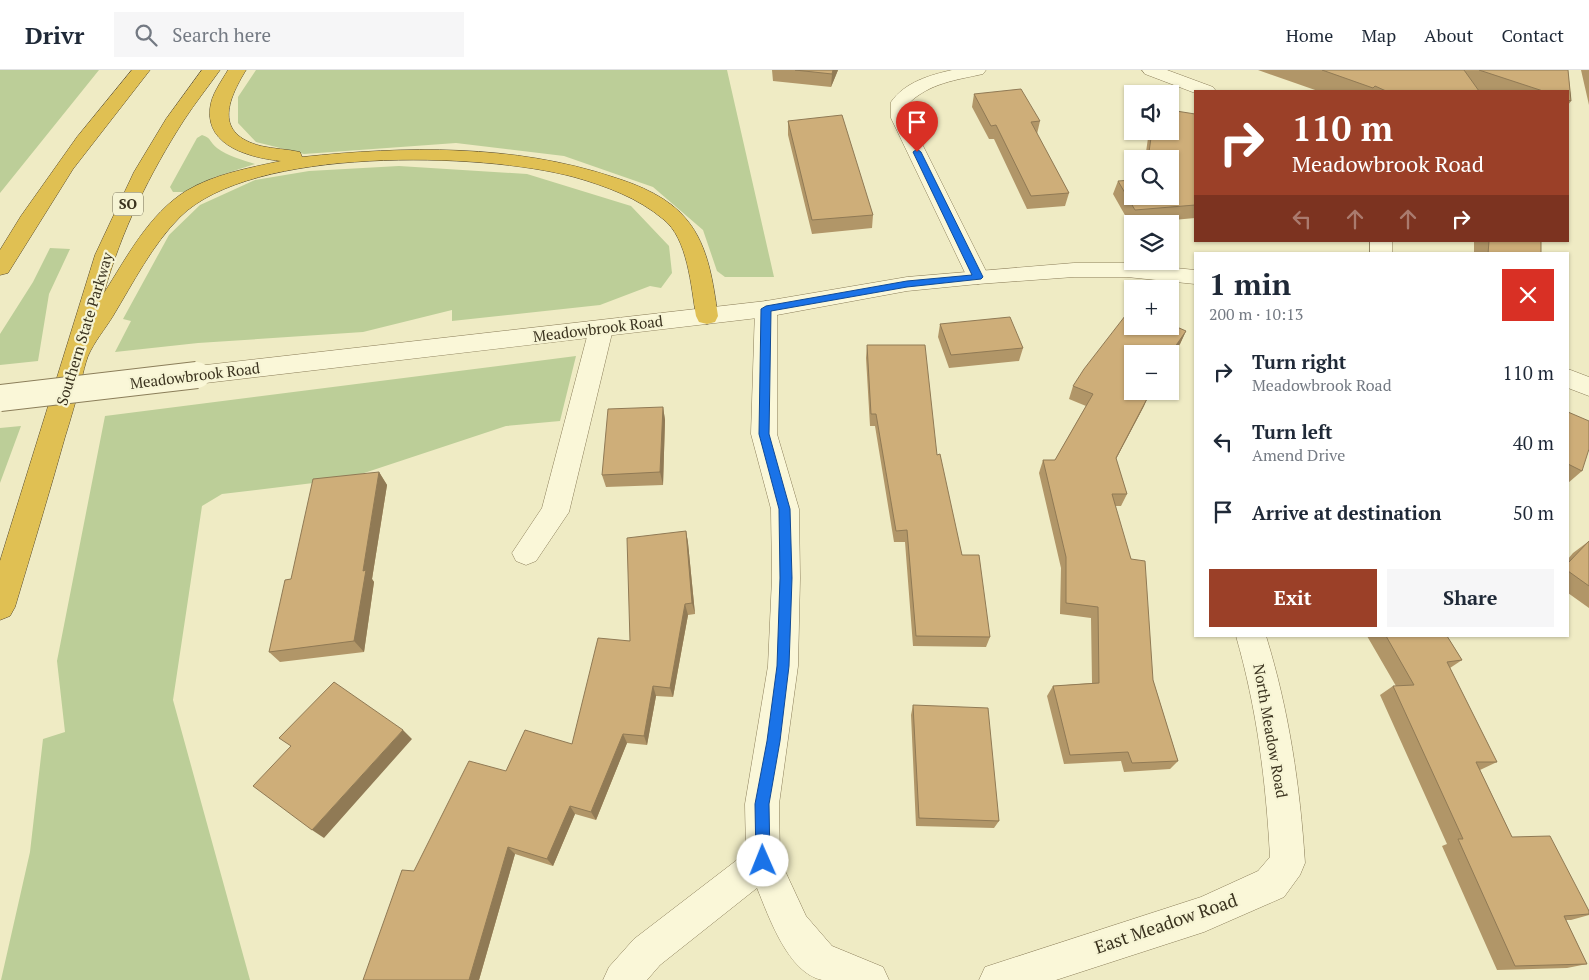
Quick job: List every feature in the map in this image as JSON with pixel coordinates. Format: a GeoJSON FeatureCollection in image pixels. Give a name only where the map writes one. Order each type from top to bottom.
{"type":"FeatureCollection","features":[{"type":"Feature","properties":{"kind":"highway"},"geometry":{"type":"LineString","coordinates":[[0,251],[38,204],[81,143],[141,70]]}},
{"type":"Feature","properties":{"kind":"highway","name":"Southern State Parkway"},"geometry":{"type":"LineString","coordinates":[[0,607],[78,353],[96,283],[110,244],[161,142],[211,70]]}},
{"type":"Feature","properties":{"kind":"highway"},"geometry":{"type":"LineString","coordinates":[[237,70],[226,86],[219,107],[220,128],[237,144],[265,154],[347,158]]}},
{"type":"Feature","properties":{"kind":"highway"},"geometry":{"type":"LineString","coordinates":[[78,353],[159,225],[182,204],[215,184],[251,172],[347,158],[424,154],[490,157],[557,168],[591,176],[634,191],[663,207],[673,216],[690,242],[707,316]]}},
{"type":"Feature","properties":{"kind":"highway"},"geometry":{"type":"LineString","coordinates":[[0,268],[38,204]]}},
{"type":"Feature","properties":{"kind":"street"},"geometry":{"type":"LineString","coordinates":[[977,70],[932,80],[911,90],[900,102],[900,118],[978,277]]}},
{"type":"Feature","properties":{"kind":"street"},"geometry":{"type":"LineString","coordinates":[[1151,70],[1204,90]]}},
{"type":"Feature","properties":{"kind":"street","name":"Meadowbrook Road"},"geometry":{"type":"LineString","coordinates":[[0,398],[766,309],[907,284],[1074,270],[1127,270],[1194,277]]}},
{"type":"Feature","properties":{"kind":"street"},"geometry":{"type":"LineString","coordinates":[[766,309],[764,434],[785,509],[786,578],[783,666],[774,741],[762,804],[763,861],[793,929],[819,960],[845,976]]}},
{"type":"Feature","properties":{"kind":"street"},"geometry":{"type":"LineString","coordinates":[[526,553],[555,512],[601,329]]}},
{"type":"Feature","properties":{"kind":"street"},"geometry":{"type":"LineString","coordinates":[[1569,378],[1589,387]]}},
{"type":"Feature","properties":{"kind":"street","name":"North Meadow Road"},"geometry":{"type":"LineString","coordinates":[[1251,637],[1261,667],[1277,758],[1286,826]]}},
{"type":"Feature","properties":{"kind":"street","name":"East Meadow Road"},"geometry":{"type":"LineString","coordinates":[[998,980],[1204,914],[1271,884],[1288,863],[1286,826]]}},
{"type":"Feature","properties":{"kind":"street"},"geometry":{"type":"LineString","coordinates":[[622,980],[647,952],[763,861]]}},
{"type":"Feature","properties":{"kind":"green space"},"geometry":{"type":"Polygon","coordinates":[[[0,70],[99,70],[0,193],[0,70]]]}},
{"type":"Feature","properties":{"kind":"green space"},"geometry":{"type":"Polygon","coordinates":[[[256,70],[727,70],[774,277],[725,277],[717,271],[703,230],[653,187],[564,156],[456,143],[304,154],[256,142],[238,123],[238,97],[256,70]]]}},
{"type":"Feature","properties":{"kind":"green space"},"geometry":{"type":"Polygon","coordinates":[[[202,135],[207,137],[221,151],[235,158],[255,164],[215,177],[184,192],[173,192],[170,187],[197,138],[202,135]]]}},
{"type":"Feature","properties":{"kind":"green space"},"geometry":{"type":"Polygon","coordinates":[[[399,166],[527,174],[631,206],[669,246],[672,273],[661,288],[650,286],[600,305],[452,321],[452,310],[363,332],[198,343],[115,352],[131,321],[123,319],[169,235],[200,205],[255,180],[309,171],[399,166]]]}},
{"type":"Feature","properties":{"kind":"green space"},"geometry":{"type":"Polygon","coordinates":[[[50,248],[70,249],[49,294],[38,361],[0,365],[0,334],[33,282],[50,248]]]}},
{"type":"Feature","properties":{"kind":"green space"},"geometry":{"type":"Polygon","coordinates":[[[576,356],[560,421],[506,426],[346,479],[222,494],[202,506],[173,700],[250,980],[1,980],[30,852],[43,739],[65,732],[57,661],[105,416],[576,356]]]}},
{"type":"Feature","properties":{"kind":"green space"},"geometry":{"type":"Polygon","coordinates":[[[21,426],[0,483],[0,428],[21,426]]]}},
{"type":"Feature","properties":{"kind":"building"},"geometry":{"type":"Polygon","coordinates":[[[795,70],[833,70],[832,74],[795,70]]]}},
{"type":"Feature","properties":{"kind":"building"},"geometry":{"type":"Polygon","coordinates":[[[1322,70],[1464,70],[1478,90],[1384,90],[1375,86],[1373,88],[1322,70]]]}},
{"type":"Feature","properties":{"kind":"building"},"geometry":{"type":"Polygon","coordinates":[[[1479,70],[1568,70],[1571,101],[1569,100],[1569,90],[1540,90],[1479,70]]]}},
{"type":"Feature","properties":{"kind":"building"},"geometry":{"type":"Polygon","coordinates":[[[1021,89],[1040,121],[1031,122],[1069,193],[1031,196],[996,125],[991,126],[974,94],[1021,89]]]}},
{"type":"Feature","properties":{"kind":"building"},"geometry":{"type":"Polygon","coordinates":[[[1179,111],[1194,114],[1194,205],[1135,210],[1132,205],[1179,205],[1179,150],[1149,150],[1151,140],[1179,140],[1179,111]]]}},
{"type":"Feature","properties":{"kind":"building"},"geometry":{"type":"Polygon","coordinates":[[[842,115],[873,215],[812,220],[788,121],[842,115]]]}},
{"type":"Feature","properties":{"kind":"building"},"geometry":{"type":"Polygon","coordinates":[[[1118,181],[1124,181],[1124,191],[1118,181]]]}},
{"type":"Feature","properties":{"kind":"building"},"geometry":{"type":"Polygon","coordinates":[[[1489,242],[1541,242],[1541,252],[1488,252],[1489,242]]]}},
{"type":"Feature","properties":{"kind":"building"},"geometry":{"type":"Polygon","coordinates":[[[1010,317],[1023,348],[951,355],[940,324],[1010,317]]]}},
{"type":"Feature","properties":{"kind":"building"},"geometry":{"type":"Polygon","coordinates":[[[1124,317],[1124,335],[1179,335],[1179,328],[1186,331],[1176,345],[1124,345],[1124,400],[1146,400],[1116,458],[1127,494],[1112,494],[1131,559],[1145,561],[1153,680],[1178,761],[1132,763],[1128,752],[1070,755],[1053,686],[1099,683],[1098,607],[1066,603],[1066,557],[1043,460],[1055,460],[1093,394],[1073,386],[1124,317]]]}},
{"type":"Feature","properties":{"kind":"building"},"geometry":{"type":"Polygon","coordinates":[[[867,345],[925,345],[937,455],[940,454],[962,555],[979,555],[990,637],[916,636],[907,530],[896,531],[876,414],[871,414],[867,345]]]}},
{"type":"Feature","properties":{"kind":"building"},"geometry":{"type":"Polygon","coordinates":[[[663,407],[660,472],[602,475],[608,409],[663,407]]]}},
{"type":"Feature","properties":{"kind":"building"},"geometry":{"type":"Polygon","coordinates":[[[1569,412],[1589,421],[1589,449],[1582,471],[1569,464],[1569,412]]]}},
{"type":"Feature","properties":{"kind":"building"},"geometry":{"type":"Polygon","coordinates":[[[379,472],[354,641],[269,652],[285,580],[291,579],[313,479],[379,472]]]}},
{"type":"Feature","properties":{"kind":"building"},"geometry":{"type":"Polygon","coordinates":[[[686,531],[692,603],[685,604],[670,688],[653,686],[644,736],[623,734],[591,812],[570,806],[547,859],[508,847],[469,980],[363,980],[402,870],[414,871],[469,761],[506,771],[525,730],[572,744],[598,638],[630,641],[627,538],[686,531]]]}},
{"type":"Feature","properties":{"kind":"building"},"geometry":{"type":"Polygon","coordinates":[[[1589,541],[1589,586],[1569,572],[1569,562],[1589,541]]]}},
{"type":"Feature","properties":{"kind":"building"},"geometry":{"type":"Polygon","coordinates":[[[1387,637],[1448,637],[1462,660],[1447,662],[1497,762],[1476,762],[1512,837],[1550,836],[1589,911],[1589,914],[1564,916],[1587,964],[1515,966],[1458,839],[1463,839],[1393,686],[1414,685],[1387,637]]]}},
{"type":"Feature","properties":{"kind":"building"},"geometry":{"type":"Polygon","coordinates":[[[334,682],[403,730],[312,830],[253,786],[291,746],[279,738],[334,682]]]}},
{"type":"Feature","properties":{"kind":"building"},"geometry":{"type":"Polygon","coordinates":[[[913,705],[988,708],[999,821],[919,818],[913,705]]]}},
{"type":"Feature","properties":{"kind":"route"},"geometry":{"type":"LineString","coordinates":[[763,861],[762,804],[774,741],[783,666],[786,578],[785,509],[764,434],[766,309],[907,284],[978,277],[917,152]]}}]}
